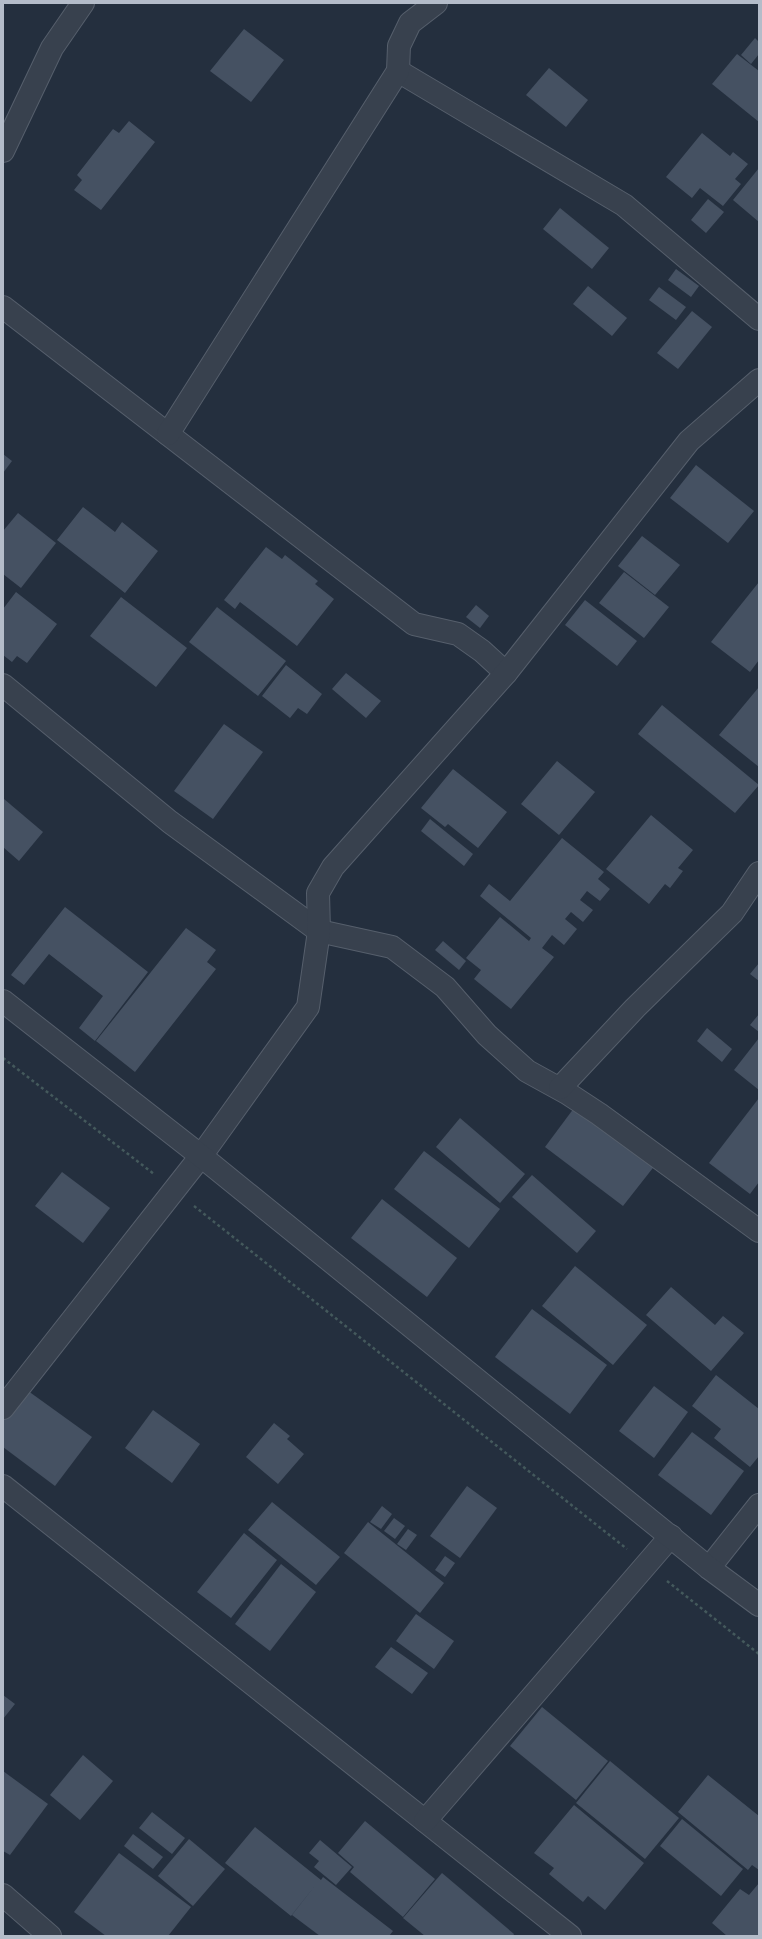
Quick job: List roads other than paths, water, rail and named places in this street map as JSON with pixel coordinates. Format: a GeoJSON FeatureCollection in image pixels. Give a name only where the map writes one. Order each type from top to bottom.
{"type":"FeatureCollection","features":[{"type":"Feature","properties":{"kind":"street"},"geometry":{"type":"LineString","coordinates":[[3,150],[52,48],[83,3]]}},
{"type":"Feature","properties":{"kind":"street"},"geometry":{"type":"LineString","coordinates":[[168,434],[398,71],[399,46],[410,23],[436,3]]}},
{"type":"Feature","properties":{"kind":"street"},"geometry":{"type":"LineString","coordinates":[[398,71],[624,205],[759,319]]}},
{"type":"Feature","properties":{"kind":"street"},"geometry":{"type":"LineString","coordinates":[[3,307],[414,624],[458,634],[482,651],[506,673]]}},
{"type":"Feature","properties":{"kind":"street"},"geometry":{"type":"LineString","coordinates":[[3,1408],[202,1156],[308,1007],[319,931],[318,893],[333,867],[506,673],[689,440],[759,380]]}},
{"type":"Feature","properties":{"kind":"street"},"geometry":{"type":"LineString","coordinates":[[3,685],[170,822],[319,931],[392,947],[445,987],[487,1035],[528,1071],[560,1088],[599,1114],[759,1231]]}},
{"type":"Feature","properties":{"kind":"street"},"geometry":{"type":"LineString","coordinates":[[560,1088],[635,1008],[732,913],[759,873]]}},
{"type":"Feature","properties":{"kind":"street"},"geometry":{"type":"LineString","coordinates":[[3,1001],[202,1156],[709,1568],[759,1605]]}},
{"type":"Feature","properties":{"kind":"street"},"geometry":{"type":"LineString","coordinates":[[3,1486],[570,1936]]}},
{"type":"Feature","properties":{"kind":"street"},"geometry":{"type":"LineString","coordinates":[[709,1568],[759,1505]]}},
{"type":"Feature","properties":{"kind":"street"},"geometry":{"type":"LineString","coordinates":[[425,1821],[670,1536]]}},
{"type":"Feature","properties":{"kind":"street"},"geometry":{"type":"LineString","coordinates":[[3,1895],[50,1936]]}}]}
